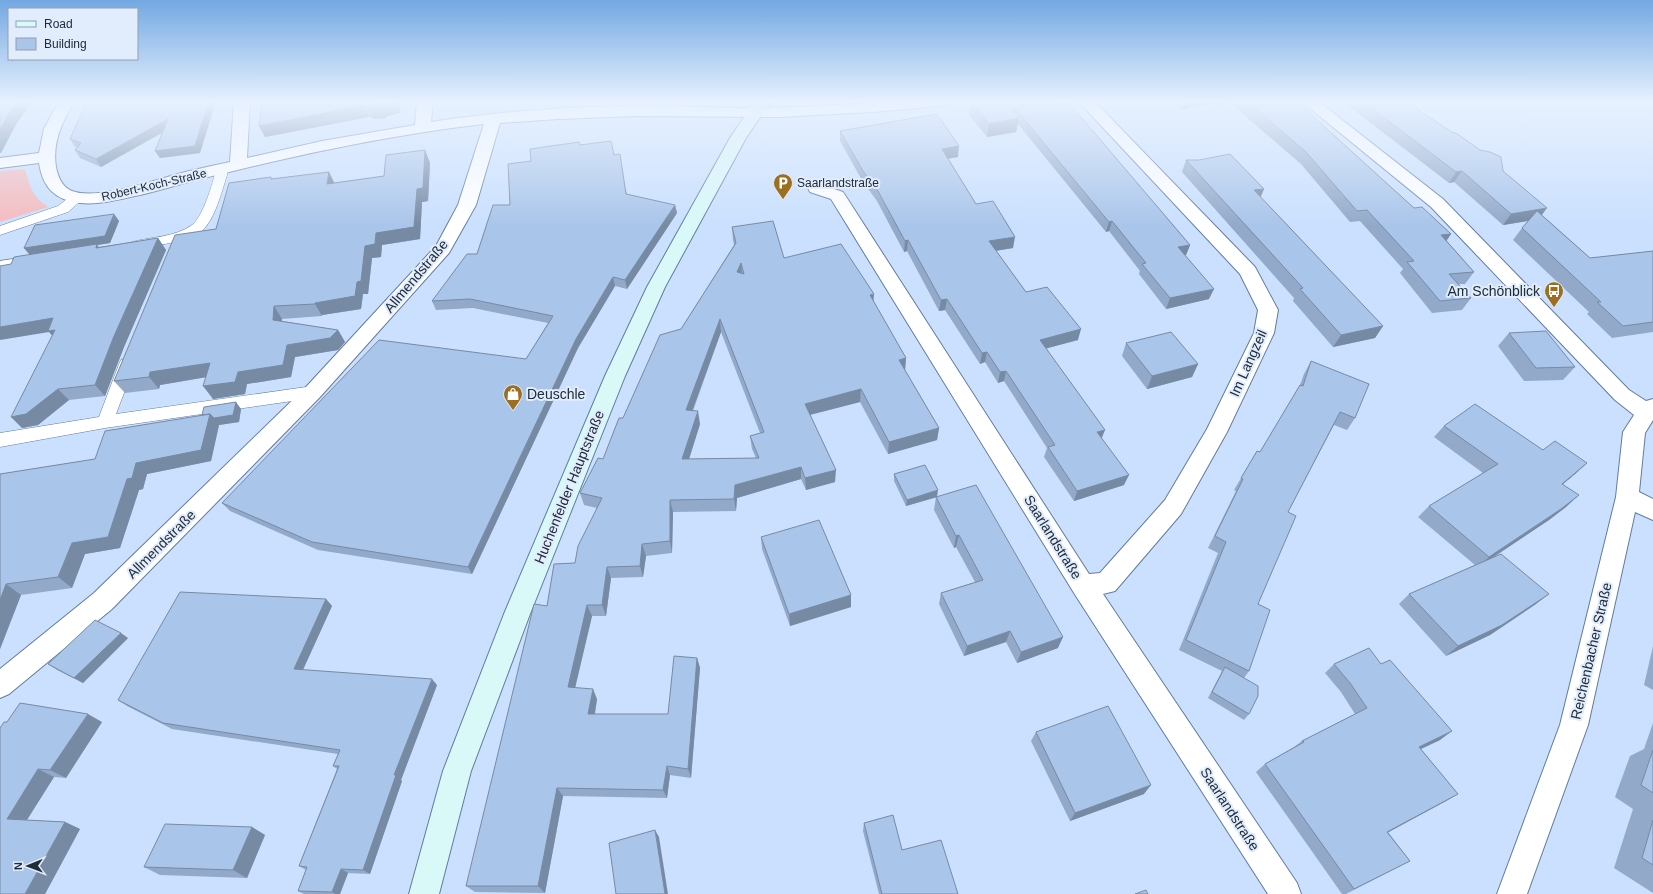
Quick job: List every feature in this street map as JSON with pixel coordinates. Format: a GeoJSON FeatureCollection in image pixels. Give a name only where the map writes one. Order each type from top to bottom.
{"type":"FeatureCollection","features":[{"type":"Feature","properties":{"kind":"main road","name":"Huchenfelder Hauptstraße"},"geometry":{"type":"LineString","coordinates":[[424,894],[457,770],[517,614],[615,376],[656,287],[735,143]]}},
{"type":"Feature","properties":{"kind":"street"},"geometry":{"type":"LineString","coordinates":[[0,163],[46,157],[49,143]]}},
{"type":"Feature","properties":{"kind":"street"},"geometry":{"type":"LineString","coordinates":[[238,165],[239,143]]}},
{"type":"Feature","properties":{"kind":"street","name":"Robert-Koch-Straße"},"geometry":{"type":"LineString","coordinates":[[46,157],[50,173],[60,191],[77,198],[97,198],[341,143]]}},
{"type":"Feature","properties":{"kind":"street","name":"Allmendstraße"},"geometry":{"type":"LineString","coordinates":[[0,685],[103,601],[313,392],[443,249],[467,205],[486,143]]}},
{"type":"Feature","properties":{"kind":"street","name":"Im Langzeil"},"geometry":{"type":"LineString","coordinates":[[1083,585],[1106,583],[1173,507],[1216,432],[1261,340],[1264,333],[1268,310],[1248,271],[1126,143]]}},
{"type":"Feature","properties":{"kind":"street"},"geometry":{"type":"LineString","coordinates":[[1361,143],[1437,203],[1622,395],[1650,410]]}},
{"type":"Feature","properties":{"kind":"street","name":"Saarlandstraße"},"geometry":{"type":"LineString","coordinates":[[816,188],[837,196],[1083,585],[1286,894]]}},
{"type":"Feature","properties":{"kind":"street","name":"Reichenbacher Straße"},"geometry":{"type":"LineString","coordinates":[[1512,894],[1574,725],[1627,497],[1634,432],[1650,410]]}},
{"type":"Feature","properties":{"kind":"street"},"geometry":{"type":"LineString","coordinates":[[1627,497],[1653,510]]}},
{"type":"Feature","properties":{"kind":"lane"},"geometry":{"type":"LineString","coordinates":[[127,247],[177,243],[197,228],[209,210],[222,169]]}},
{"type":"Feature","properties":{"kind":"lane"},"geometry":{"type":"LineString","coordinates":[[0,231],[63,210],[77,198]]}},
{"type":"Feature","properties":{"kind":"lane"},"geometry":{"type":"LineString","coordinates":[[0,266],[37,260]]}},
{"type":"Feature","properties":{"kind":"lane"},"geometry":{"type":"LineString","coordinates":[[105,422],[133,348]]}},
{"type":"Feature","properties":{"kind":"lane"},"geometry":{"type":"LineString","coordinates":[[0,440],[105,422],[313,392]]}},
{"type":"Feature","properties":{"kind":"shaded area"},"geometry":{"type":"Polygon","coordinates":[[[25,169],[32,191],[42,203],[48,207],[0,222],[0,171],[25,169]]]}},
{"type":"Feature","properties":{"kind":"building"},"geometry":{"type":"Polygon","coordinates":[[[81,143],[125,143],[96,159],[75,150],[81,143]]]}},
{"type":"Feature","properties":{"kind":"building"},"geometry":{"type":"Polygon","coordinates":[[[158,143],[196,143],[195,146],[155,151],[158,143]]]}},
{"type":"Feature","properties":{"kind":"building"},"geometry":{"type":"Polygon","coordinates":[[[574,143],[579,143],[580,145],[611,143],[614,155],[620,154],[626,194],[675,205],[625,280],[613,277],[576,339],[468,567],[312,542],[222,503],[379,340],[526,359],[553,316],[470,299],[432,301],[467,254],[477,254],[493,205],[510,205],[508,164],[531,161],[530,149],[574,143]]]}},
{"type":"Feature","properties":{"kind":"building"},"geometry":{"type":"Polygon","coordinates":[[[847,143],[957,143],[959,146],[942,149],[976,204],[993,201],[1015,237],[989,241],[1026,292],[1047,287],[1081,329],[1040,340],[1105,430],[1097,432],[1129,475],[1077,491],[1048,447],[1055,445],[1006,371],[1000,372],[987,352],[982,353],[947,299],[941,300],[908,240],[905,241],[878,191],[863,171],[847,143]]]}},
{"type":"Feature","properties":{"kind":"building"},"geometry":{"type":"Polygon","coordinates":[[[1044,143],[1103,143],[1190,245],[1178,247],[1214,289],[1170,298],[1142,264],[1146,263],[1112,221],[1109,222],[1044,143]]]}},
{"type":"Feature","properties":{"kind":"building"},"geometry":{"type":"Polygon","coordinates":[[[1295,143],[1342,143],[1414,208],[1422,207],[1451,234],[1441,235],[1474,272],[1449,274],[1471,298],[1440,301],[1407,262],[1414,261],[1367,210],[1357,211],[1306,152],[1295,143]]]}},
{"type":"Feature","properties":{"kind":"building"},"geometry":{"type":"Polygon","coordinates":[[[1417,143],[1470,143],[1480,150],[1490,152],[1501,157],[1503,171],[1547,208],[1511,214],[1462,171],[1456,172],[1417,143]]]}},
{"type":"Feature","properties":{"kind":"building"},"geometry":{"type":"Polygon","coordinates":[[[425,150],[423,188],[417,189],[414,227],[376,233],[375,244],[365,246],[361,281],[357,282],[355,296],[315,304],[274,306],[273,320],[338,330],[330,338],[287,345],[283,365],[238,372],[235,382],[203,386],[210,363],[150,372],[149,377],[114,381],[175,235],[216,229],[229,183],[271,177],[271,179],[329,172],[327,184],[384,176],[386,155],[425,150]]]}},
{"type":"Feature","properties":{"kind":"building"},"geometry":{"type":"Polygon","coordinates":[[[1230,154],[1264,189],[1254,190],[1383,326],[1341,335],[1300,289],[1303,288],[1186,160],[1199,160],[1230,154]]]}},
{"type":"Feature","properties":{"kind":"building"},"geometry":{"type":"Polygon","coordinates":[[[1537,211],[1590,258],[1653,251],[1653,322],[1623,326],[1597,302],[1601,302],[1522,228],[1537,211]]]}},
{"type":"Feature","properties":{"kind":"building"},"geometry":{"type":"Polygon","coordinates":[[[114,214],[105,236],[24,248],[35,225],[114,214]]]}},
{"type":"Feature","properties":{"kind":"building"},"geometry":{"type":"Polygon","coordinates":[[[773,221],[784,258],[841,244],[874,294],[870,295],[906,358],[899,360],[939,428],[889,442],[861,389],[805,404],[836,470],[805,478],[801,467],[735,485],[734,499],[670,500],[670,541],[642,544],[640,566],[607,567],[602,605],[587,605],[568,687],[593,689],[588,714],[668,714],[674,656],[697,658],[688,769],[667,766],[663,790],[557,788],[538,886],[466,886],[534,604],[547,606],[554,564],[575,563],[578,546],[602,498],[580,493],[598,458],[603,459],[619,418],[623,418],[660,335],[681,329],[736,243],[732,227],[773,221]],[[741,263],[737,272],[744,274],[741,263]],[[720,319],[686,410],[698,411],[682,459],[759,458],[750,436],[764,432],[720,319]]]}},
{"type":"Feature","properties":{"kind":"building"},"geometry":{"type":"Polygon","coordinates":[[[158,238],[114,336],[95,385],[58,389],[26,414],[11,417],[55,330],[48,331],[53,318],[0,327],[0,266],[11,264],[14,257],[97,244],[96,248],[158,238]]]}},
{"type":"Feature","properties":{"kind":"building"},"geometry":{"type":"Polygon","coordinates":[[[1546,331],[1575,367],[1536,368],[1509,333],[1546,331]]]}},
{"type":"Feature","properties":{"kind":"building"},"geometry":{"type":"Polygon","coordinates":[[[1171,332],[1198,364],[1152,376],[1126,343],[1171,332]]]}},
{"type":"Feature","properties":{"kind":"building"},"geometry":{"type":"Polygon","coordinates":[[[1311,361],[1369,384],[1355,418],[1340,412],[1288,512],[1296,516],[1258,604],[1270,610],[1249,671],[1186,640],[1226,542],[1215,536],[1243,479],[1241,478],[1257,451],[1260,452],[1300,385],[1303,386],[1311,361]]]}},
{"type":"Feature","properties":{"kind":"building"},"geometry":{"type":"Polygon","coordinates":[[[236,402],[233,415],[214,418],[210,414],[202,415],[204,407],[236,402]]]}},
{"type":"Feature","properties":{"kind":"building"},"geometry":{"type":"Polygon","coordinates":[[[1475,404],[1543,450],[1555,441],[1587,463],[1562,484],[1579,495],[1561,509],[1489,557],[1429,506],[1498,464],[1444,426],[1475,404]]]}},
{"type":"Feature","properties":{"kind":"building"},"geometry":{"type":"Polygon","coordinates":[[[210,414],[201,450],[136,463],[132,478],[127,479],[108,537],[72,543],[58,577],[6,584],[0,600],[0,474],[95,459],[105,431],[210,414]]]}},
{"type":"Feature","properties":{"kind":"building"},"geometry":{"type":"Polygon","coordinates":[[[925,465],[938,490],[907,500],[894,474],[925,465]]]}},
{"type":"Feature","properties":{"kind":"building"},"geometry":{"type":"Polygon","coordinates":[[[976,485],[1063,637],[1021,652],[1010,631],[967,646],[941,593],[983,580],[959,535],[956,536],[936,497],[976,485]]]}},
{"type":"Feature","properties":{"kind":"building"},"geometry":{"type":"Polygon","coordinates":[[[819,520],[851,595],[789,614],[761,537],[819,520]]]}},
{"type":"Feature","properties":{"kind":"building"},"geometry":{"type":"Polygon","coordinates":[[[1501,554],[1549,594],[1502,625],[1458,646],[1409,594],[1501,554]]]}},
{"type":"Feature","properties":{"kind":"building"},"geometry":{"type":"Polygon","coordinates":[[[180,592],[326,599],[294,669],[432,679],[394,775],[396,775],[363,870],[341,869],[332,892],[298,891],[307,867],[299,866],[339,766],[333,766],[340,750],[163,723],[118,700],[180,592]]]}},
{"type":"Feature","properties":{"kind":"building"},"geometry":{"type":"Polygon","coordinates":[[[95,620],[121,633],[74,678],[48,664],[95,620]]]}},
{"type":"Feature","properties":{"kind":"building"},"geometry":{"type":"Polygon","coordinates":[[[1369,648],[1381,664],[1390,660],[1452,731],[1419,747],[1458,794],[1387,832],[1410,861],[1354,889],[1265,764],[1304,742],[1302,741],[1367,708],[1350,683],[1334,664],[1369,648]]]}},
{"type":"Feature","properties":{"kind":"building"},"geometry":{"type":"Polygon","coordinates":[[[1225,667],[1258,686],[1258,696],[1249,714],[1212,692],[1225,667]]]}},
{"type":"Feature","properties":{"kind":"building"},"geometry":{"type":"Polygon","coordinates":[[[20,703],[88,714],[50,770],[38,769],[7,819],[65,822],[25,894],[0,894],[0,728],[4,722],[7,722],[20,703]]]}},
{"type":"Feature","properties":{"kind":"building"},"geometry":{"type":"Polygon","coordinates":[[[1108,706],[1151,785],[1075,813],[1036,732],[1108,706]]]}},
{"type":"Feature","properties":{"kind":"building"},"geometry":{"type":"Polygon","coordinates":[[[1653,750],[1653,793],[1641,785],[1653,750]]]}},
{"type":"Feature","properties":{"kind":"building"},"geometry":{"type":"Polygon","coordinates":[[[893,815],[902,850],[941,840],[958,894],[882,894],[864,823],[893,815]]]}},
{"type":"Feature","properties":{"kind":"building"},"geometry":{"type":"Polygon","coordinates":[[[1653,820],[1653,865],[1642,858],[1653,820]]]}},
{"type":"Feature","properties":{"kind":"building"},"geometry":{"type":"Polygon","coordinates":[[[165,824],[252,827],[233,870],[144,867],[165,824]]]}},
{"type":"Feature","properties":{"kind":"building"},"geometry":{"type":"Polygon","coordinates":[[[655,830],[665,894],[616,894],[609,843],[655,830]]]}},
{"type":"Feature","properties":{"kind":"building"},"geometry":{"type":"Polygon","coordinates":[[[1146,890],[1148,894],[1135,894],[1146,890]]]}},
{"type":"Feature","properties":{"kind":"place","name":"Saarlandstraße"},"geometry":{"type":"Point","coordinates":[783,200]}},
{"type":"Feature","properties":{"kind":"place","name":"Am Schönblick"},"geometry":{"type":"Point","coordinates":[1554,308]}},
{"type":"Feature","properties":{"kind":"place","name":"Deuschle"},"geometry":{"type":"Point","coordinates":[513,411]}}]}
